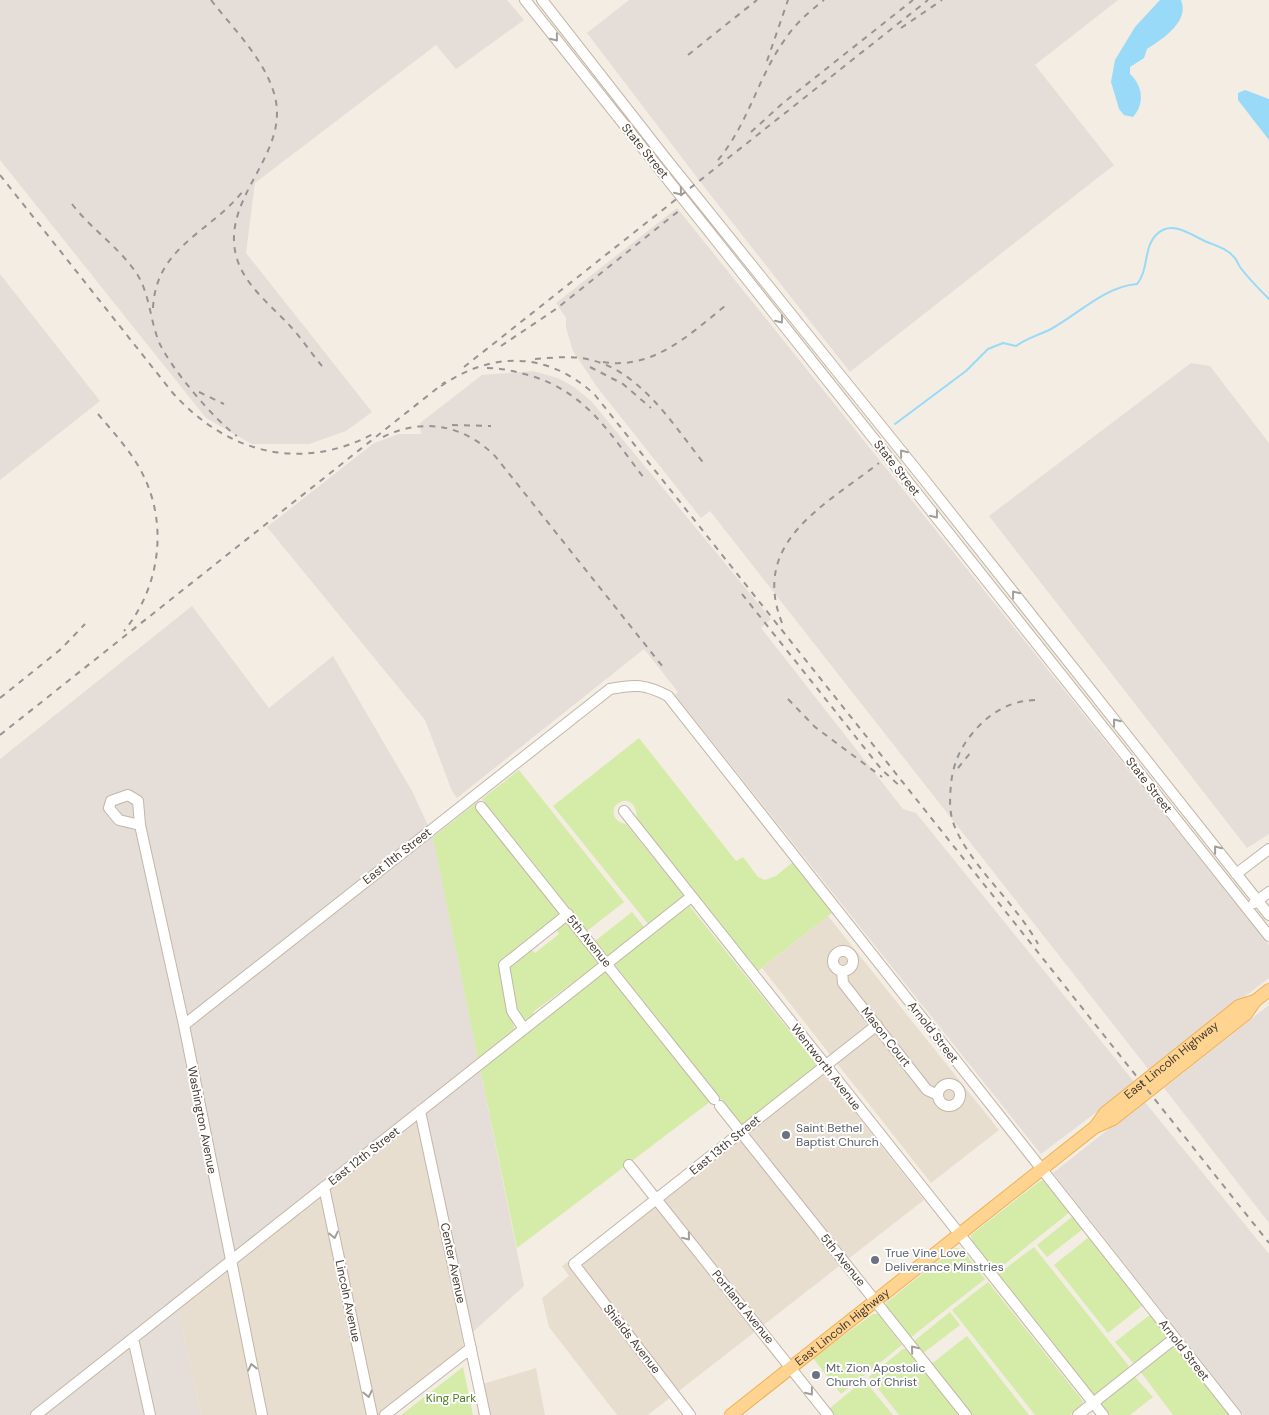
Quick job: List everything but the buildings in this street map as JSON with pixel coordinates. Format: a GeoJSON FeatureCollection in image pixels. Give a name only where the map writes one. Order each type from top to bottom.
{"type":"FeatureCollection","features":[{"type":"Feature","properties":{"kind":"main road","name":"East Lincoln Highway"},"geometry":{"type":"LineString","coordinates":[[731,1415],[1095,1127],[1120,1114],[1246,1014],[1255,1001],[1269,990]]}},
{"type":"Feature","properties":{"kind":"street","name":"State Street"},"geometry":{"type":"LineString","coordinates":[[525,0],[1269,936]]}},
{"type":"Feature","properties":{"kind":"street","name":"State Street"},"geometry":{"type":"LineString","coordinates":[[542,0],[666,159],[788,309],[1269,915]]}},
{"type":"Feature","properties":{"kind":"street","name":"Arnold Street"},"geometry":{"type":"LineString","coordinates":[[610,689],[631,685],[651,687],[668,696],[1236,1415]]}},
{"type":"Feature","properties":{"kind":"street","name":"East 11th Street"},"geometry":{"type":"LineString","coordinates":[[184,1025],[610,689]]}},
{"type":"Feature","properties":{"kind":"street","name":"5th Avenue"},"geometry":{"type":"LineString","coordinates":[[481,807],[966,1415]]}},
{"type":"Feature","properties":{"kind":"street","name":"Wentworth Avenue"},"geometry":{"type":"LineString","coordinates":[[624,811],[1103,1415]]}},
{"type":"Feature","properties":{"kind":"street","name":"Washington Avenue"},"geometry":{"type":"LineString","coordinates":[[140,825],[184,1025],[262,1415]]}},
{"type":"Feature","properties":{"kind":"street"},"geometry":{"type":"LineString","coordinates":[[1236,874],[1269,849]]}},
{"type":"Feature","properties":{"kind":"street"},"geometry":{"type":"LineString","coordinates":[[1247,908],[1269,892]]}},
{"type":"Feature","properties":{"kind":"street","name":"East 12th Street"},"geometry":{"type":"LineString","coordinates":[[36,1415],[691,897]]}},
{"type":"Feature","properties":{"kind":"street"},"geometry":{"type":"LineString","coordinates":[[524,1029],[512,1011],[504,966],[568,914]]}},
{"type":"Feature","properties":{"kind":"street","name":"Mason Court"},"geometry":{"type":"LineString","coordinates":[[842,971],[843,983],[927,1090],[938,1094]]}},
{"type":"Feature","properties":{"kind":"street","name":"East 13th Street"},"geometry":{"type":"LineString","coordinates":[[574,1264],[877,1025]]}},
{"type":"Feature","properties":{"kind":"street","name":"Center Avenue"},"geometry":{"type":"LineString","coordinates":[[420,1111],[485,1415]]}},
{"type":"Feature","properties":{"kind":"street","name":"Portland Avenue"},"geometry":{"type":"LineString","coordinates":[[630,1165],[828,1415]]}},
{"type":"Feature","properties":{"kind":"street","name":"Lincoln Avenue"},"geometry":{"type":"LineString","coordinates":[[324,1187],[372,1415]]}},
{"type":"Feature","properties":{"kind":"street","name":"Shields Avenue"},"geometry":{"type":"LineString","coordinates":[[574,1264],[690,1415]]}},
{"type":"Feature","properties":{"kind":"street"},"geometry":{"type":"LineString","coordinates":[[133,1338],[150,1415]]}},
{"type":"Feature","properties":{"kind":"street"},"geometry":{"type":"LineString","coordinates":[[1078,1415],[1175,1338]]}},
{"type":"Feature","properties":{"kind":"street"},"geometry":{"type":"LineString","coordinates":[[385,1415],[471,1348]]}},
{"type":"Feature","properties":{"kind":"shaded area"},"geometry":{"type":"Polygon","coordinates":[[[0,0],[507,0],[524,20],[456,69],[436,45],[255,183],[246,253],[372,412],[346,431],[309,444],[252,444],[206,418],[0,160],[0,0]]]}},
{"type":"Feature","properties":{"kind":"shaded area"},"geometry":{"type":"Polygon","coordinates":[[[629,0],[1118,0],[1035,65],[1114,165],[850,372],[702,184],[587,33],[629,0]]]}},
{"type":"Feature","properties":{"kind":"shaded area"},"geometry":{"type":"Polygon","coordinates":[[[677,208],[1269,945],[1269,978],[1149,1070],[710,511],[701,518],[597,387],[573,351],[566,328],[566,318],[556,303],[677,208]]]}},
{"type":"Feature","properties":{"kind":"shaded area"},"geometry":{"type":"Polygon","coordinates":[[[0,274],[100,401],[0,480],[0,274]]]}},
{"type":"Feature","properties":{"kind":"shaded area"},"geometry":{"type":"Polygon","coordinates":[[[1191,363],[1210,366],[1269,443],[1269,834],[1247,848],[989,516],[1191,363]]]}},
{"type":"Feature","properties":{"kind":"shaded area"},"geometry":{"type":"Polygon","coordinates":[[[533,371],[558,378],[574,387],[591,401],[771,619],[761,628],[903,809],[916,813],[1135,1083],[1041,1154],[675,695],[678,692],[644,649],[457,798],[452,791],[425,720],[267,527],[374,443],[399,434],[421,434],[420,423],[482,375],[533,371]]]}},
{"type":"Feature","properties":{"kind":"shaded area"},"geometry":{"type":"Polygon","coordinates":[[[192,606],[269,708],[333,656],[412,791],[433,836],[524,1286],[463,1341],[418,1119],[178,1308],[201,1415],[0,1415],[0,759],[192,606]]]}},
{"type":"Feature","properties":{"kind":"shaded area"},"geometry":{"type":"Polygon","coordinates":[[[828,916],[999,1130],[931,1183],[762,968],[828,916]]]}},
{"type":"Feature","properties":{"kind":"shaded area"},"geometry":{"type":"Polygon","coordinates":[[[1269,1005],[1269,1223],[1164,1088],[1269,1005]]]}},
{"type":"Feature","properties":{"kind":"shaded area"},"geometry":{"type":"Polygon","coordinates":[[[823,1072],[924,1200],[648,1415],[617,1415],[549,1327],[542,1298],[569,1276],[562,1266],[823,1072]]]}},
{"type":"Feature","properties":{"kind":"shaded area"},"geometry":{"type":"Polygon","coordinates":[[[1144,1101],[1269,1254],[1269,1415],[1244,1415],[1053,1173],[1144,1101]]]}},
{"type":"Feature","properties":{"kind":"shaded area"},"geometry":{"type":"Polygon","coordinates":[[[418,1118],[464,1348],[378,1415],[201,1415],[178,1308],[418,1118]]]}},
{"type":"Feature","properties":{"kind":"shaded area"},"geometry":{"type":"Polygon","coordinates":[[[536,1368],[545,1415],[490,1415],[483,1384],[536,1368]]]}},
{"type":"Feature","properties":{"kind":"green space"},"geometry":{"type":"Polygon","coordinates":[[[639,738],[736,861],[743,857],[758,877],[765,880],[776,876],[793,862],[833,912],[758,971],[638,821],[635,808],[630,802],[624,801],[616,805],[614,808],[615,817],[618,821],[626,824],[683,895],[683,898],[649,925],[553,806],[639,738]]]}},
{"type":"Feature","properties":{"kind":"green space"},"geometry":{"type":"Polygon","coordinates":[[[519,770],[624,902],[587,931],[482,799],[519,770]]]}},
{"type":"Feature","properties":{"kind":"green space"},"geometry":{"type":"Polygon","coordinates":[[[476,803],[560,909],[561,914],[500,965],[508,1011],[515,1029],[478,1059],[433,837],[476,803]]]}},
{"type":"Feature","properties":{"kind":"green space"},"geometry":{"type":"Polygon","coordinates":[[[688,904],[817,1065],[742,1126],[614,964],[688,904]]]}},
{"type":"Feature","properties":{"kind":"green space"},"geometry":{"type":"Polygon","coordinates":[[[632,912],[645,928],[608,956],[595,941],[632,912]]]}},
{"type":"Feature","properties":{"kind":"green space"},"geometry":{"type":"Polygon","coordinates":[[[568,921],[601,962],[533,1012],[535,1015],[523,1021],[517,1014],[508,968],[531,949],[535,953],[559,934],[556,929],[568,921]]]}},
{"type":"Feature","properties":{"kind":"green space"},"geometry":{"type":"Polygon","coordinates":[[[606,969],[711,1101],[517,1248],[480,1068],[606,969]]]}},
{"type":"Feature","properties":{"kind":"green space"},"geometry":{"type":"Polygon","coordinates":[[[1044,1180],[1070,1212],[996,1271],[972,1242],[971,1235],[1040,1181],[1044,1180]]]}},
{"type":"Feature","properties":{"kind":"green space"},"geometry":{"type":"Polygon","coordinates":[[[1073,1216],[1083,1229],[1047,1257],[1037,1245],[1073,1216]]]}},
{"type":"Feature","properties":{"kind":"green space"},"geometry":{"type":"Polygon","coordinates":[[[1089,1237],[1143,1305],[1108,1333],[1054,1265],[1089,1237]]]}},
{"type":"Feature","properties":{"kind":"green space"},"geometry":{"type":"Polygon","coordinates":[[[1034,1247],[1128,1365],[1129,1369],[1097,1395],[1094,1395],[998,1274],[1034,1247]]]}},
{"type":"Feature","properties":{"kind":"green space"},"geometry":{"type":"Polygon","coordinates":[[[955,1248],[962,1249],[985,1279],[910,1338],[885,1307],[887,1302],[955,1248]]]}},
{"type":"Feature","properties":{"kind":"green space"},"geometry":{"type":"Polygon","coordinates":[[[988,1282],[1083,1401],[1082,1405],[1070,1415],[1035,1415],[952,1310],[988,1282]]]}},
{"type":"Feature","properties":{"kind":"green space"},"geometry":{"type":"Polygon","coordinates":[[[950,1312],[960,1325],[922,1354],[914,1341],[950,1312]]]}},
{"type":"Feature","properties":{"kind":"green space"},"geometry":{"type":"Polygon","coordinates":[[[873,1314],[878,1314],[902,1345],[841,1394],[813,1358],[873,1314]]]}},
{"type":"Feature","properties":{"kind":"green space"},"geometry":{"type":"Polygon","coordinates":[[[1151,1314],[1169,1337],[1134,1364],[1115,1342],[1151,1314]]]}},
{"type":"Feature","properties":{"kind":"green space"},"geometry":{"type":"Polygon","coordinates":[[[967,1336],[1029,1415],[969,1415],[930,1365],[967,1336]]]}},
{"type":"Feature","properties":{"kind":"green space"},"geometry":{"type":"Polygon","coordinates":[[[1175,1344],[1231,1415],[1173,1415],[1140,1371],[1175,1344]]]}},
{"type":"Feature","properties":{"kind":"green space"},"geometry":{"type":"Polygon","coordinates":[[[903,1349],[907,1349],[960,1415],[899,1415],[869,1377],[903,1349]]]}},
{"type":"Feature","properties":{"kind":"green space","name":"King Park"},"geometry":{"type":"Polygon","coordinates":[[[463,1367],[473,1415],[401,1415],[463,1367]]]}},
{"type":"Feature","properties":{"kind":"green space"},"geometry":{"type":"Polygon","coordinates":[[[1134,1376],[1153,1397],[1130,1415],[1110,1415],[1100,1403],[1134,1376]]]}},
{"type":"Feature","properties":{"kind":"green space"},"geometry":{"type":"Polygon","coordinates":[[[864,1380],[893,1415],[832,1415],[829,1409],[864,1380]]]}},
{"type":"Feature","properties":{"kind":"water"},"geometry":{"type":"Polygon","coordinates":[[[1160,0],[1181,0],[1182,16],[1167,35],[1147,49],[1144,58],[1130,67],[1130,74],[1140,89],[1141,101],[1133,117],[1124,115],[1119,109],[1111,82],[1115,60],[1135,27],[1160,0]]]}},
{"type":"Feature","properties":{"kind":"water"},"geometry":{"type":"Polygon","coordinates":[[[1245,90],[1269,99],[1269,140],[1238,100],[1238,93],[1245,90]]]}},
{"type":"Feature","properties":{"kind":"waterway"},"geometry":{"type":"LineString","coordinates":[[895,424],[966,371],[988,349],[1003,343],[1016,346],[1062,323],[1103,295],[1125,286],[1137,284],[1141,278],[1150,245],[1157,234],[1163,230],[1176,228],[1222,248],[1235,258],[1246,275],[1269,299]]}},
{"type":"Feature","properties":{"kind":"railway"},"geometry":{"type":"LineString","coordinates":[[211,0],[262,66],[273,90],[277,113],[274,134],[266,155],[246,194],[238,215],[234,236],[237,259],[241,269],[260,296],[284,319],[322,366]]}},
{"type":"Feature","properties":{"kind":"railway"},"geometry":{"type":"LineString","coordinates":[[688,55],[757,0]]}},
{"type":"Feature","properties":{"kind":"railway"},"geometry":{"type":"LineString","coordinates":[[767,61],[788,0]]}},
{"type":"Feature","properties":{"kind":"railway"},"geometry":{"type":"LineString","coordinates":[[718,160],[738,131],[776,53],[794,27],[824,0]]}},
{"type":"Feature","properties":{"kind":"railway"},"geometry":{"type":"LineString","coordinates":[[751,132],[783,103],[913,0]]}},
{"type":"Feature","properties":{"kind":"railway"},"geometry":{"type":"LineString","coordinates":[[464,367],[928,0]]}},
{"type":"Feature","properties":{"kind":"railway"},"geometry":{"type":"LineString","coordinates":[[901,28],[942,0]]}},
{"type":"Feature","properties":{"kind":"railway"},"geometry":{"type":"LineString","coordinates":[[0,175],[172,392],[193,413],[216,430],[240,442],[266,450],[292,454],[320,452],[347,445],[375,433]]}},
{"type":"Feature","properties":{"kind":"railway"},"geometry":{"type":"LineString","coordinates":[[153,308],[156,287],[164,269],[174,255],[230,206],[243,191]]}},
{"type":"Feature","properties":{"kind":"railway"},"geometry":{"type":"LineString","coordinates":[[72,204],[130,264],[145,290],[156,334],[172,365],[205,406],[237,436]]}},
{"type":"Feature","properties":{"kind":"railway"},"geometry":{"type":"LineString","coordinates":[[501,346],[556,309],[680,210]]}},
{"type":"Feature","properties":{"kind":"railway"},"geometry":{"type":"LineString","coordinates":[[603,362],[621,363],[638,361],[654,355],[684,339],[725,306]]}},
{"type":"Feature","properties":{"kind":"railway"},"geometry":{"type":"LineString","coordinates":[[535,359],[581,358],[602,363],[620,372],[637,385],[667,415],[706,466]]}},
{"type":"Feature","properties":{"kind":"railway"},"geometry":{"type":"LineString","coordinates":[[441,386],[480,366],[520,361],[558,370],[577,381],[595,395],[1269,1243]]}},
{"type":"Feature","properties":{"kind":"railway"},"geometry":{"type":"LineString","coordinates":[[590,367],[623,384],[651,408]]}},
{"type":"Feature","properties":{"kind":"railway"},"geometry":{"type":"LineString","coordinates":[[487,368],[504,369],[532,376],[568,393],[596,417],[644,478]]}},
{"type":"Feature","properties":{"kind":"railway"},"geometry":{"type":"LineString","coordinates":[[0,735],[445,382]]}},
{"type":"Feature","properties":{"kind":"railway"},"geometry":{"type":"LineString","coordinates":[[199,392],[224,404]]}},
{"type":"Feature","properties":{"kind":"railway"},"geometry":{"type":"LineString","coordinates":[[98,414],[136,462],[149,489],[155,510],[157,553],[153,574],[146,594],[124,631]]}},
{"type":"Feature","properties":{"kind":"railway"},"geometry":{"type":"LineString","coordinates":[[452,425],[491,426]]}},
{"type":"Feature","properties":{"kind":"railway"},"geometry":{"type":"LineString","coordinates":[[383,437],[413,427],[442,427],[470,437],[483,445],[495,456],[663,667]]}},
{"type":"Feature","properties":{"kind":"railway"},"geometry":{"type":"LineString","coordinates":[[782,623],[775,595],[776,570],[784,548],[798,529],[816,511],[879,463]]}},
{"type":"Feature","properties":{"kind":"railway"},"geometry":{"type":"LineString","coordinates":[[742,594],[882,770],[902,788]]}},
{"type":"Feature","properties":{"kind":"railway"},"geometry":{"type":"LineString","coordinates":[[0,698],[61,649],[85,624]]}},
{"type":"Feature","properties":{"kind":"railway"},"geometry":{"type":"LineString","coordinates":[[788,699],[815,727],[882,777]]}},
{"type":"Feature","properties":{"kind":"railway"},"geometry":{"type":"LineString","coordinates":[[1035,700],[1016,703],[999,710],[984,721],[971,735],[963,746],[953,770],[950,803],[953,822],[969,853],[1017,913],[1038,944]]}},
{"type":"Feature","properties":{"kind":"railway"},"geometry":{"type":"LineString","coordinates":[[958,768],[971,752]]}},
{"type":"Feature","properties":{"kind":"place","name":"Saint Bethel Baptist Church"},"geometry":{"type":"Point","coordinates":[786,1135]}},
{"type":"Feature","properties":{"kind":"place","name":"True Vine Love Deliverance Minstries"},"geometry":{"type":"Point","coordinates":[875,1260]}},
{"type":"Feature","properties":{"kind":"place","name":"Mt. Zion Apostolic Church of Christ"},"geometry":{"type":"Point","coordinates":[816,1375]}}]}
